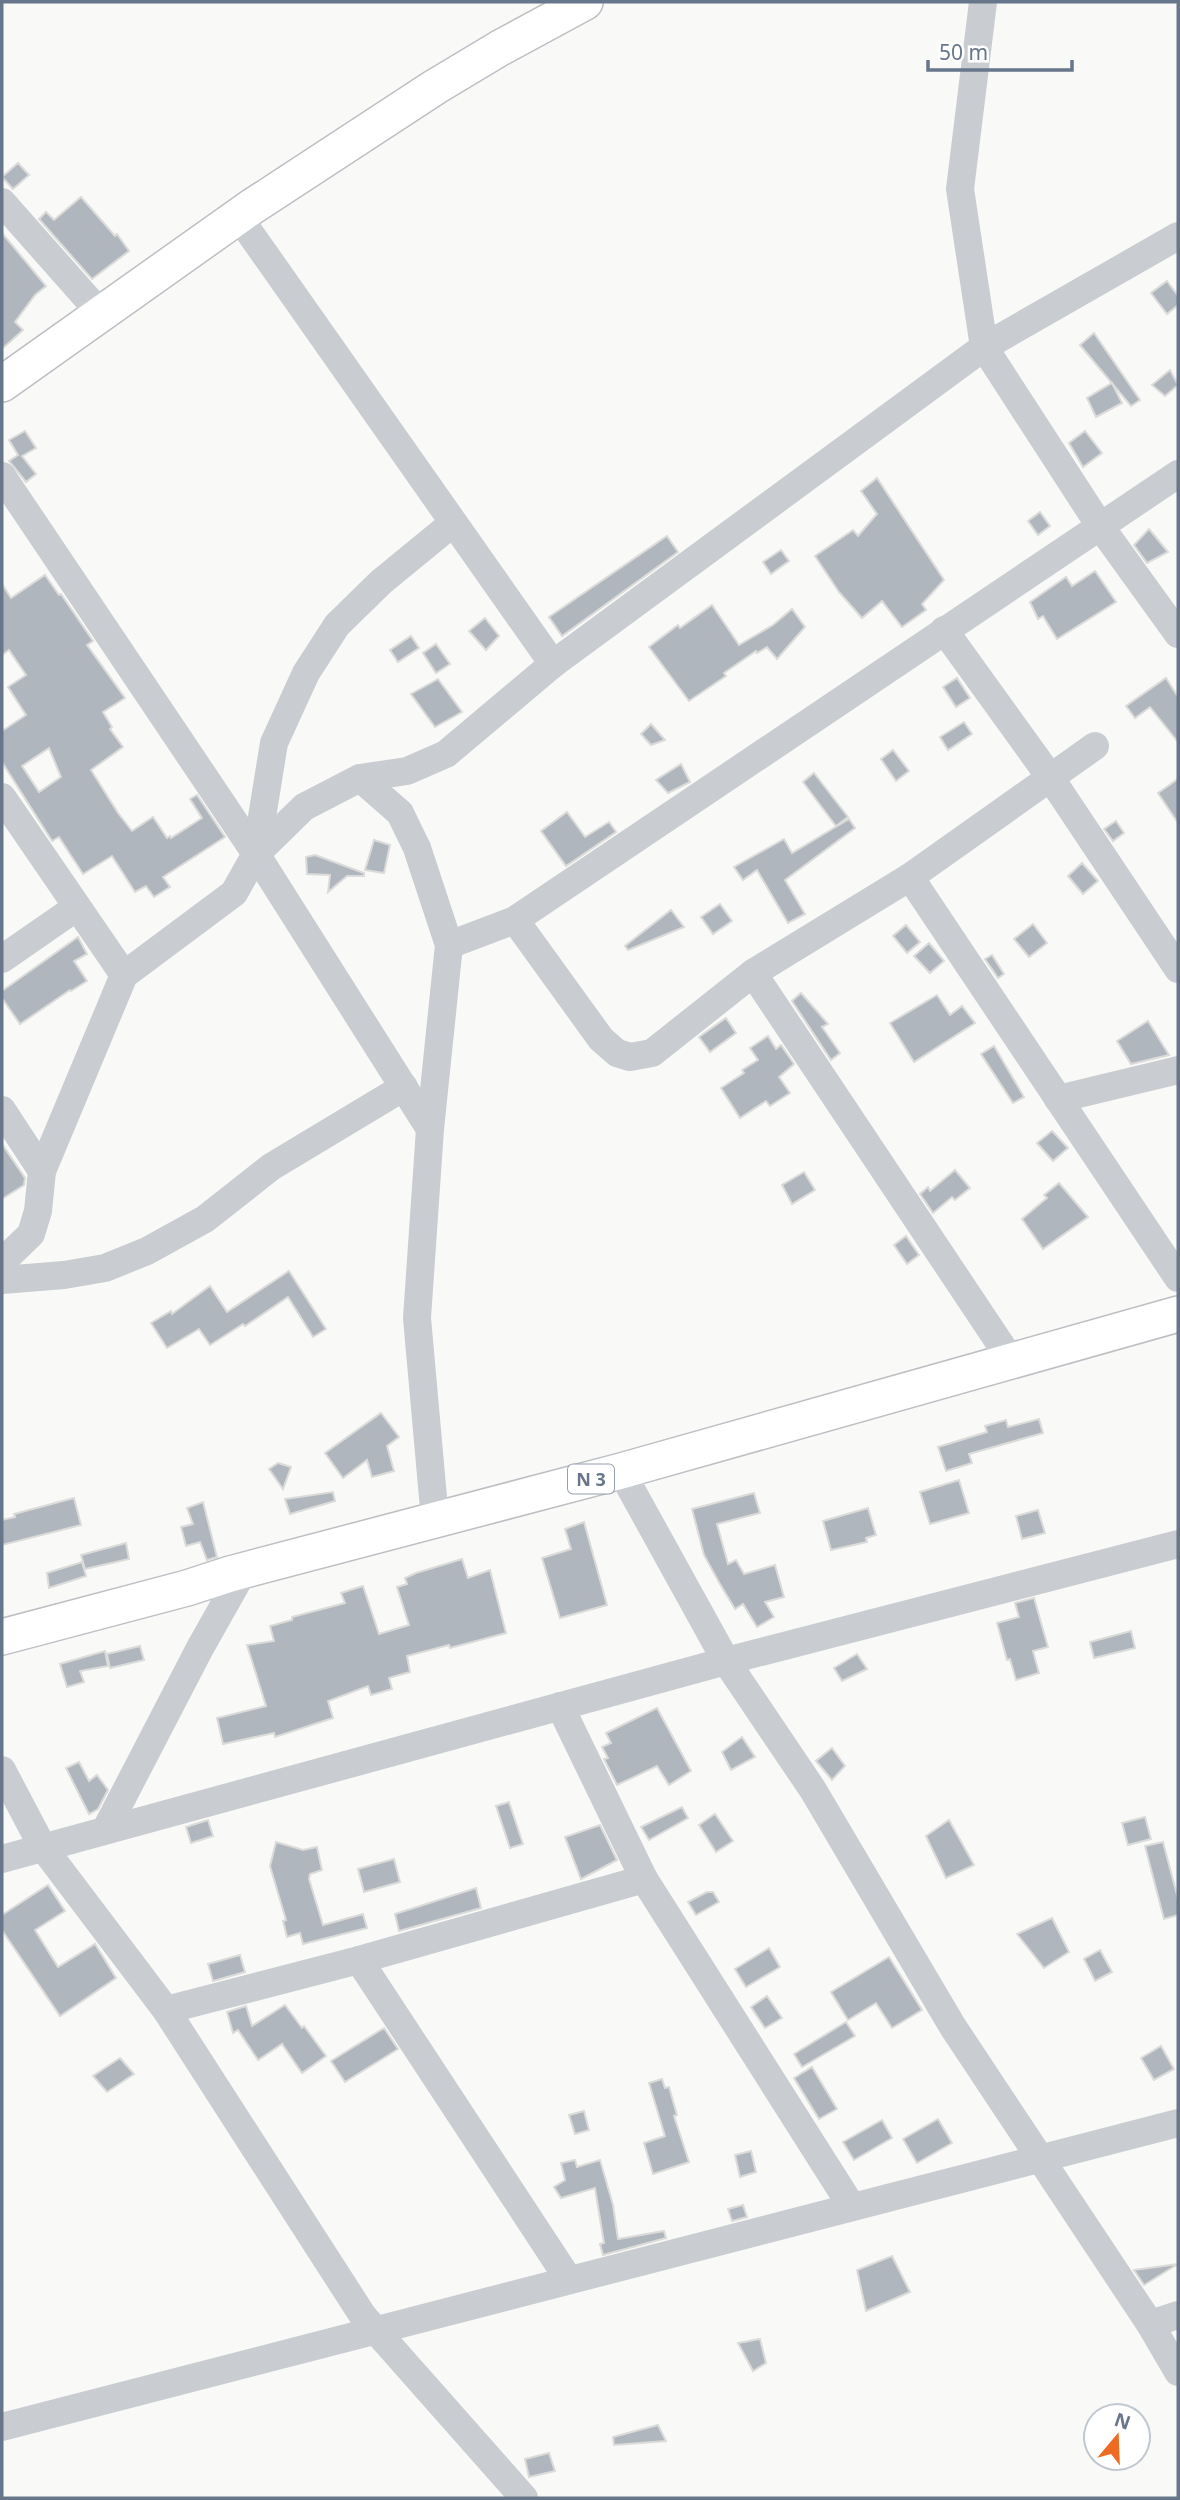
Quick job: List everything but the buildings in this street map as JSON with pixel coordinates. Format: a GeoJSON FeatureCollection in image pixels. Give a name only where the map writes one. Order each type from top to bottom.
{"type":"FeatureCollection","features":[{"type":"Feature","properties":{"kind":"main road"},"geometry":{"type":"LineString","coordinates":[[2,384],[238,216],[435,87],[585,2]]}},
{"type":"Feature","properties":{"kind":"main road","name":"N 3"},"geometry":{"type":"LineString","coordinates":[[2,1637],[187,1588],[243,1570],[621,1471],[1178,1314]]}},
{"type":"Feature","properties":{"kind":"street"},"geometry":{"type":"LineString","coordinates":[[983,2],[960,189],[984,347],[1100,526],[1178,634]]}},
{"type":"Feature","properties":{"kind":"street"},"geometry":{"type":"LineString","coordinates":[[2,202],[102,315]]}},
{"type":"Feature","properties":{"kind":"street"},"geometry":{"type":"LineString","coordinates":[[238,216],[553,664]]}},
{"type":"Feature","properties":{"kind":"street"},"geometry":{"type":"LineString","coordinates":[[2,1262],[31,1234],[38,1211],[42,1171],[124,975],[234,893],[257,855],[304,807],[360,778],[407,771],[446,754],[553,664],[984,347],[1178,236]]}},
{"type":"Feature","properties":{"kind":"street"},"geometry":{"type":"LineString","coordinates":[[449,944],[515,920],[1178,474]]}},
{"type":"Feature","properties":{"kind":"street"},"geometry":{"type":"LineString","coordinates":[[2,476],[257,855],[430,1129]]}},
{"type":"Feature","properties":{"kind":"street"},"geometry":{"type":"LineString","coordinates":[[257,855],[274,743],[306,673],[337,625],[381,582],[453,523]]}},
{"type":"Feature","properties":{"kind":"street"},"geometry":{"type":"LineString","coordinates":[[944,630],[1050,778],[1178,969]]}},
{"type":"Feature","properties":{"kind":"street"},"geometry":{"type":"LineString","coordinates":[[515,920],[601,1039],[617,1053],[630,1057],[652,1053],[753,973],[910,877],[1095,746]]}},
{"type":"Feature","properties":{"kind":"street"},"geometry":{"type":"LineString","coordinates":[[360,778],[400,813],[417,848],[449,944],[430,1129],[417,1318],[435,1520]]}},
{"type":"Feature","properties":{"kind":"street"},"geometry":{"type":"LineString","coordinates":[[2,797],[124,975]]}},
{"type":"Feature","properties":{"kind":"street"},"geometry":{"type":"LineString","coordinates":[[910,877],[1178,1278]]}},
{"type":"Feature","properties":{"kind":"street"},"geometry":{"type":"LineString","coordinates":[[2,960],[77,907]]}},
{"type":"Feature","properties":{"kind":"street"},"geometry":{"type":"LineString","coordinates":[[753,973],[1011,1360]]}},
{"type":"Feature","properties":{"kind":"street"},"geometry":{"type":"LineString","coordinates":[[1058,1099],[1178,1070]]}},
{"type":"Feature","properties":{"kind":"street"},"geometry":{"type":"LineString","coordinates":[[2,1280],[64,1275],[105,1268],[147,1251],[205,1219],[271,1167],[404,1087]]}},
{"type":"Feature","properties":{"kind":"street"},"geometry":{"type":"LineString","coordinates":[[2,1110],[42,1171]]}},
{"type":"Feature","properties":{"kind":"street"},"geometry":{"type":"LineString","coordinates":[[621,1471],[726,1661],[813,1790],[953,2027],[1150,2323],[1178,2372]]}},
{"type":"Feature","properties":{"kind":"street"},"geometry":{"type":"LineString","coordinates":[[2,1858],[726,1661],[1178,1544]]}},
{"type":"Feature","properties":{"kind":"street"},"geometry":{"type":"LineString","coordinates":[[106,1829],[243,1570]]}},
{"type":"Feature","properties":{"kind":"street"},"geometry":{"type":"LineString","coordinates":[[559,1706],[644,1879],[852,2207]]}},
{"type":"Feature","properties":{"kind":"street"},"geometry":{"type":"LineString","coordinates":[[2,1770],[42,1846],[166,2010],[363,2316],[524,2498]]}},
{"type":"Feature","properties":{"kind":"street"},"geometry":{"type":"LineString","coordinates":[[166,2010],[359,1960],[644,1879]]}},
{"type":"Feature","properties":{"kind":"street"},"geometry":{"type":"LineString","coordinates":[[359,1960],[569,2280]]}},
{"type":"Feature","properties":{"kind":"street"},"geometry":{"type":"LineString","coordinates":[[2,2427],[1178,2123]]}},
{"type":"Feature","properties":{"kind":"street"},"geometry":{"type":"LineString","coordinates":[[1150,2323],[1178,2315]]}}]}
